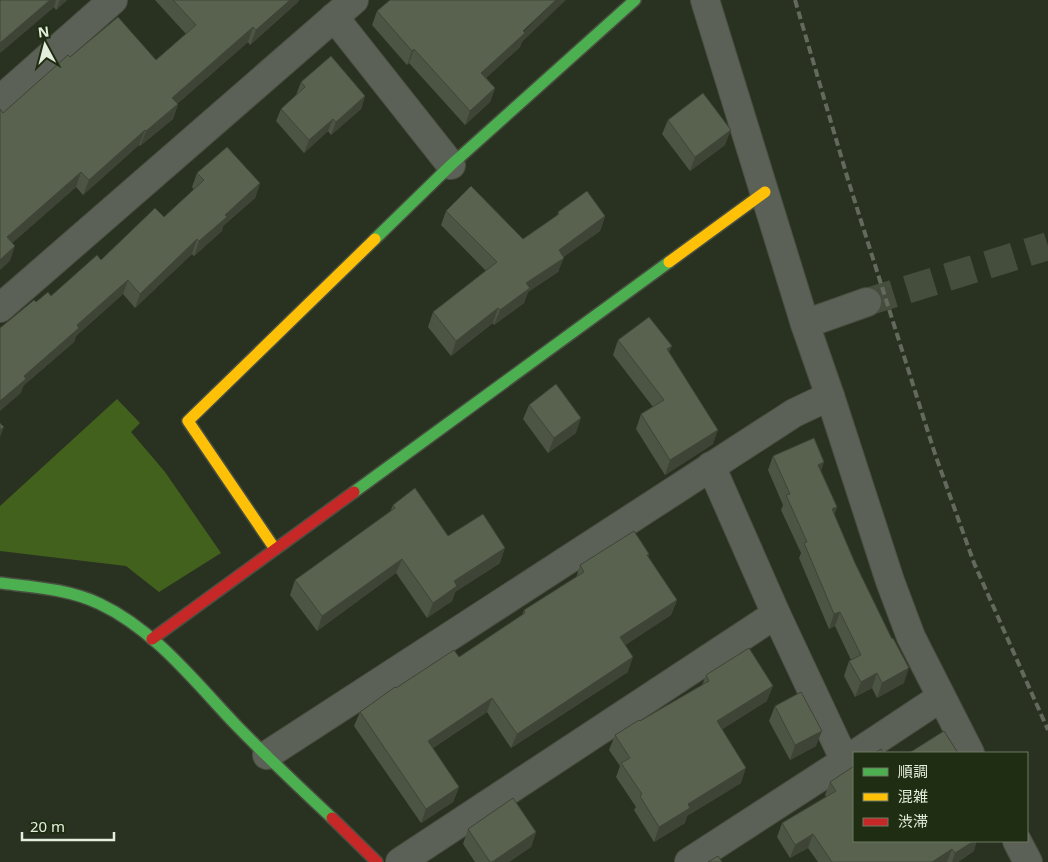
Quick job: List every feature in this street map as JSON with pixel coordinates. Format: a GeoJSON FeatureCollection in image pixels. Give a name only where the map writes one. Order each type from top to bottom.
{"type":"FeatureCollection","features":[{"type":"Feature","properties":{"kind":"street"},"geometry":{"type":"LineString","coordinates":[[0,100],[113,0]]}},
{"type":"Feature","properties":{"kind":"street"},"geometry":{"type":"LineString","coordinates":[[275,549],[188,421],[451,165],[634,0]]}},
{"type":"Feature","properties":{"kind":"street"},"geometry":{"type":"LineString","coordinates":[[705,0],[805,324],[890,581],[910,637],[969,752]]}},
{"type":"Feature","properties":{"kind":"street"},"geometry":{"type":"LineString","coordinates":[[0,308],[339,8],[451,165]]}},
{"type":"Feature","properties":{"kind":"street"},"geometry":{"type":"LineString","coordinates":[[152,638],[764,192]]}},
{"type":"Feature","properties":{"kind":"street"},"geometry":{"type":"LineString","coordinates":[[805,324],[867,302]]}},
{"type":"Feature","properties":{"kind":"street"},"geometry":{"type":"LineString","coordinates":[[266,755],[794,413],[830,396]]}},
{"type":"Feature","properties":{"kind":"street"},"geometry":{"type":"LineString","coordinates":[[689,862],[852,756],[776,614],[711,466]]}},
{"type":"Feature","properties":{"kind":"street"},"geometry":{"type":"LineString","coordinates":[[0,584],[46,589],[75,595],[100,604],[152,638],[266,755],[377,862]]}},
{"type":"Feature","properties":{"kind":"street"},"geometry":{"type":"LineString","coordinates":[[400,862],[776,614]]}},
{"type":"Feature","properties":{"kind":"street"},"geometry":{"type":"LineString","coordinates":[[858,752],[940,698]]}},
{"type":"Feature","properties":{"kind":"street"},"geometry":{"type":"LineString","coordinates":[[1018,842],[1028,862]]}},
{"type":"Feature","properties":{"kind":"shaded area"},"geometry":{"type":"Polygon","coordinates":[[[117,399],[140,423],[131,432],[165,472],[221,553],[159,592],[126,566],[0,551],[0,506],[117,399]]]}},
{"type":"Feature","properties":{"kind":"building"},"geometry":{"type":"Polygon","coordinates":[[[0,0],[50,0],[0,43],[0,0]]]}},
{"type":"Feature","properties":{"kind":"building"},"geometry":{"type":"Polygon","coordinates":[[[173,0],[290,0],[256,30],[253,27],[172,98],[178,104],[145,130],[89,180],[81,172],[7,237],[15,246],[0,260],[0,109],[3,113],[68,55],[70,57],[118,17],[156,60],[196,25],[173,0]]]}},
{"type":"Feature","properties":{"kind":"building"},"geometry":{"type":"Polygon","coordinates":[[[390,0],[556,0],[523,31],[525,33],[481,73],[495,88],[470,111],[414,49],[412,51],[377,11],[390,0]]]}},
{"type":"Feature","properties":{"kind":"building"},"geometry":{"type":"Polygon","coordinates":[[[331,56],[365,96],[336,122],[333,119],[309,140],[281,109],[305,87],[301,82],[331,56]]]}},
{"type":"Feature","properties":{"kind":"building"},"geometry":{"type":"Polygon","coordinates":[[[703,93],[731,130],[695,157],[668,120],[703,93]]]}},
{"type":"Feature","properties":{"kind":"building"},"geometry":{"type":"Polygon","coordinates":[[[227,147],[260,183],[225,215],[227,217],[199,241],[197,239],[140,294],[128,280],[77,325],[79,328],[24,376],[26,379],[0,401],[0,328],[34,300],[36,302],[48,292],[51,296],[97,255],[101,260],[155,208],[164,217],[204,180],[197,173],[227,147]]]}},
{"type":"Feature","properties":{"kind":"building"},"geometry":{"type":"Polygon","coordinates":[[[471,186],[523,239],[559,214],[558,212],[587,191],[605,216],[559,250],[564,258],[526,283],[530,288],[500,310],[498,308],[456,341],[433,312],[497,262],[446,211],[471,186]]]}},
{"type":"Feature","properties":{"kind":"building"},"geometry":{"type":"Polygon","coordinates":[[[649,317],[672,346],[667,349],[718,430],[670,460],[641,414],[664,400],[618,340],[649,317]]]}},
{"type":"Feature","properties":{"kind":"building"},"geometry":{"type":"Polygon","coordinates":[[[556,384],[581,418],[554,438],[529,405],[556,384]]]}},
{"type":"Feature","properties":{"kind":"building"},"geometry":{"type":"Polygon","coordinates":[[[814,438],[824,462],[818,465],[837,507],[832,509],[855,563],[892,639],[909,668],[882,683],[877,673],[861,682],[849,661],[861,655],[840,612],[834,614],[804,543],[807,542],[786,495],[790,494],[773,456],[814,438]]]}},
{"type":"Feature","properties":{"kind":"building"},"geometry":{"type":"Polygon","coordinates":[[[415,488],[448,536],[483,514],[505,548],[454,581],[457,586],[433,603],[402,559],[322,616],[295,580],[395,508],[393,505],[415,488]]]}},
{"type":"Feature","properties":{"kind":"building"},"geometry":{"type":"Polygon","coordinates":[[[634,531],[649,554],[647,555],[677,600],[620,637],[633,657],[517,734],[492,698],[428,741],[459,787],[426,809],[360,712],[395,687],[454,650],[459,657],[525,613],[524,610],[584,572],[580,565],[634,531]]]}},
{"type":"Feature","properties":{"kind":"building"},"geometry":{"type":"Polygon","coordinates":[[[749,648],[773,686],[717,721],[746,768],[688,804],[690,808],[659,827],[640,796],[642,794],[621,763],[630,758],[615,735],[709,681],[706,675],[749,648]]]}},
{"type":"Feature","properties":{"kind":"building"},"geometry":{"type":"Polygon","coordinates":[[[801,692],[822,731],[795,745],[775,706],[801,692]]]}},
{"type":"Feature","properties":{"kind":"building"},"geometry":{"type":"Polygon","coordinates":[[[944,731],[957,752],[911,752],[944,731]]]}},
{"type":"Feature","properties":{"kind":"building"},"geometry":{"type":"Polygon","coordinates":[[[853,767],[853,842],[972,842],[955,853],[952,849],[932,862],[832,862],[813,834],[795,845],[782,823],[836,791],[830,782],[853,767]]]}},
{"type":"Feature","properties":{"kind":"building"},"geometry":{"type":"Polygon","coordinates":[[[513,798],[536,832],[490,862],[468,829],[513,798]]]}},
{"type":"Feature","properties":{"kind":"building"},"geometry":{"type":"Polygon","coordinates":[[[718,856],[722,862],[708,862],[718,856]]]}},
{"type":"Feature","properties":{"kind":"tunnel"},"geometry":{"type":"LineString","coordinates":[[867,302],[1048,246]]}},
{"type":"Feature","properties":{"kind":"railway"},"geometry":{"type":"LineString","coordinates":[[795,0],[849,183],[935,454],[974,563],[1048,730]]}},
{"type":"Feature","properties":{"kind":"traffic: fast"},"geometry":{"type":"LineString","coordinates":[[375,239],[451,165],[635,0]]}},
{"type":"Feature","properties":{"kind":"traffic: fast"},"geometry":{"type":"LineString","coordinates":[[354,492],[669,262]]}},
{"type":"Feature","properties":{"kind":"traffic: fast"},"geometry":{"type":"LineString","coordinates":[[0,583],[51,589],[76,595],[100,604],[139,628],[173,658],[236,725],[332,818]]}},
{"type":"Feature","properties":{"kind":"traffic: slow"},"geometry":{"type":"LineString","coordinates":[[669,262],[765,192]]}},
{"type":"Feature","properties":{"kind":"traffic: slow"},"geometry":{"type":"LineString","coordinates":[[275,549],[188,421],[375,239]]}},
{"type":"Feature","properties":{"kind":"traffic: jam"},"geometry":{"type":"LineString","coordinates":[[152,639],[354,492]]}},
{"type":"Feature","properties":{"kind":"traffic: jam"},"geometry":{"type":"LineString","coordinates":[[332,818],[377,862]]}}]}
